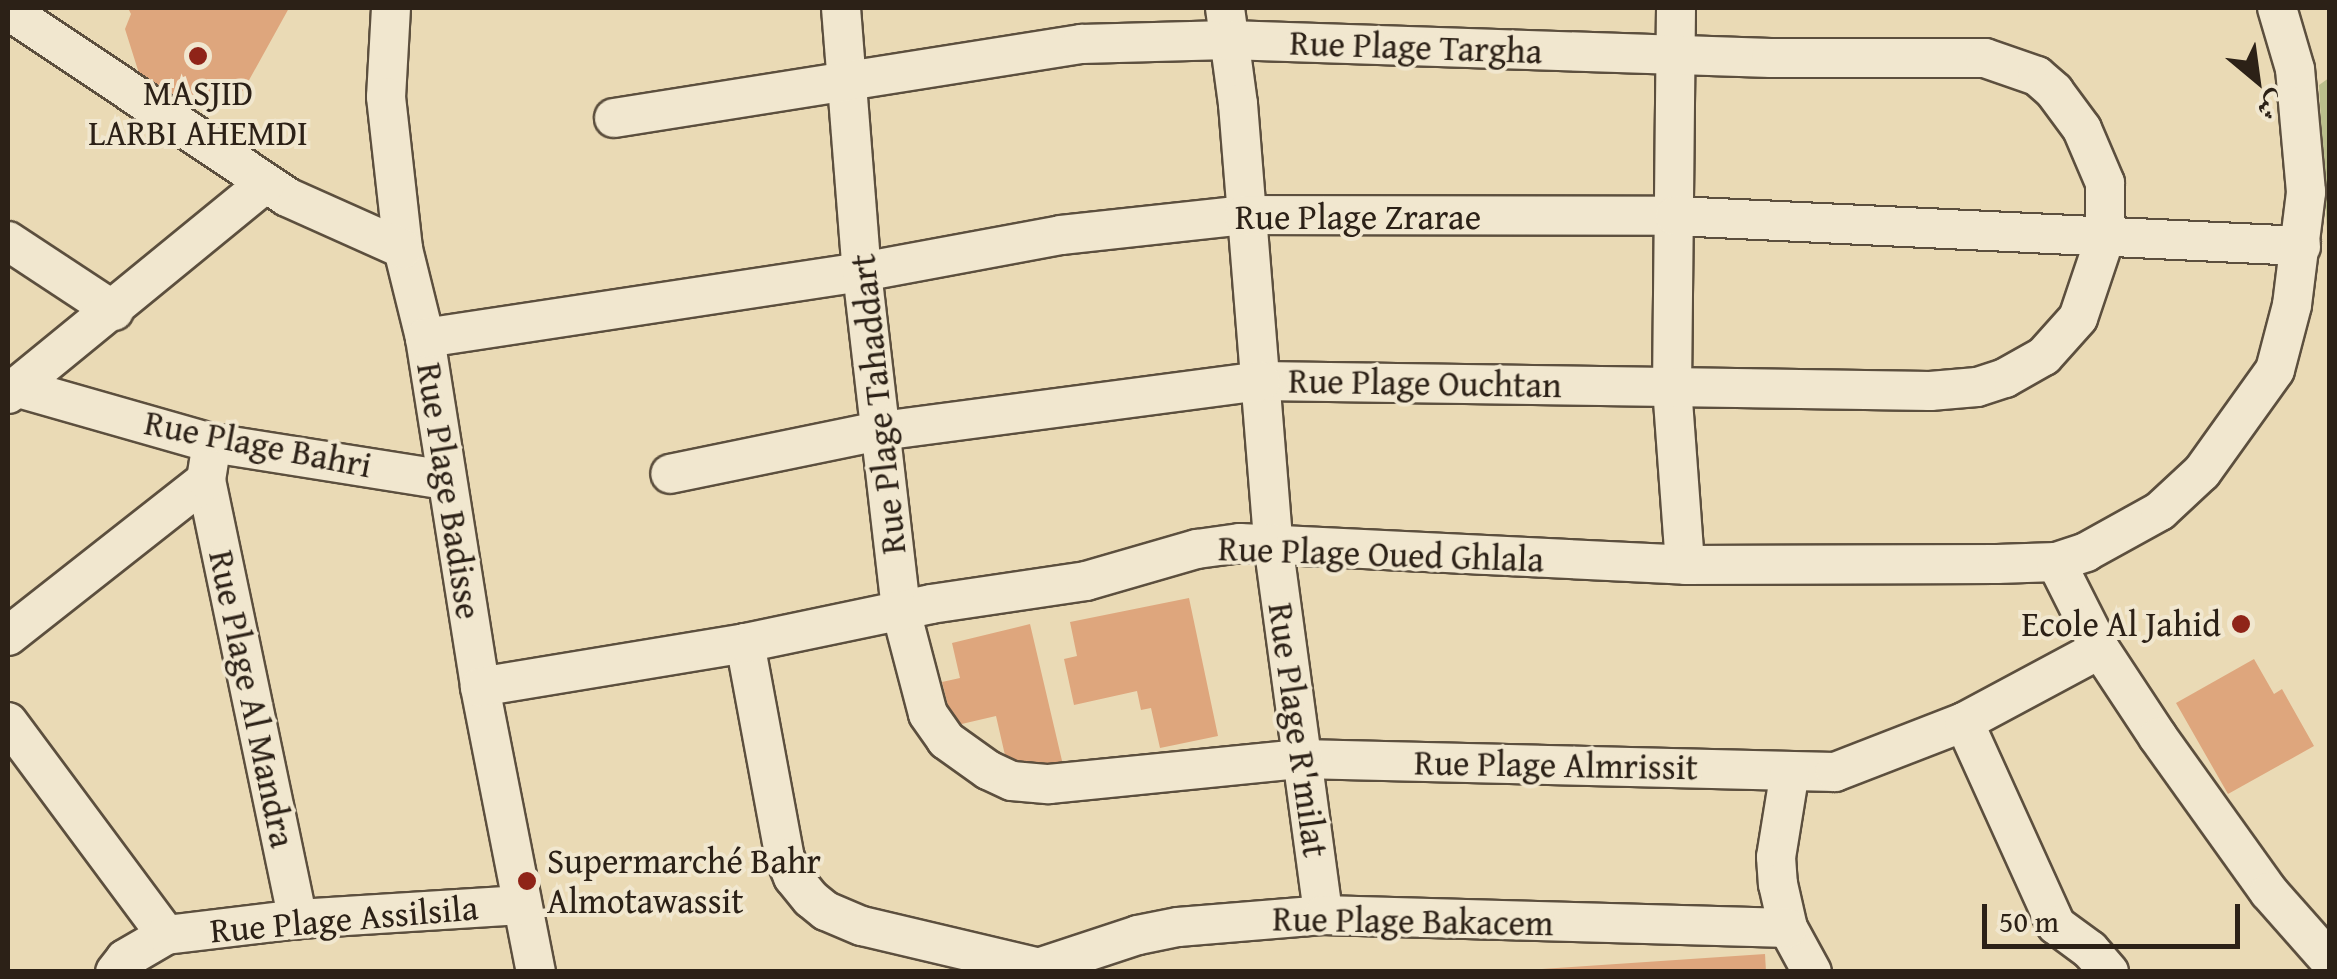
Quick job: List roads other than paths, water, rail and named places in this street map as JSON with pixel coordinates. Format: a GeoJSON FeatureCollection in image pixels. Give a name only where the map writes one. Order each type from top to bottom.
{"type":"FeatureCollection","features":[{"type":"Feature","properties":{"kind":"street","name":"Rue Plage Badisse"},"geometry":{"type":"LineString","coordinates":[[392,8],[386,97],[404,249],[425,338],[480,687],[536,972]]}},
{"type":"Feature","properties":{"kind":"street","name":"Rue Plage Tahaddart"},"geometry":{"type":"LineString","coordinates":[[841,8],[862,272],[901,611],[928,714],[946,740],[988,770]]}},
{"type":"Feature","properties":{"kind":"street"},"geometry":{"type":"LineString","coordinates":[[1676,8],[1672,386],[1685,564]]}},
{"type":"Feature","properties":{"kind":"street"},"geometry":{"type":"LineString","coordinates":[[2276,8],[2295,69],[2306,192],[2292,305],[2274,370],[2214,457],[2160,511],[2120,536],[2056,562],[2100,649],[2221,830],[2323,944]]}},
{"type":"Feature","properties":{"kind":"street"},"geometry":{"type":"LineString","coordinates":[[8,10],[266,184],[334,221],[404,249]]}},
{"type":"Feature","properties":{"kind":"street","name":"Rue Plage Targha"},"geometry":{"type":"LineString","coordinates":[[614,118],[1226,24],[1674,56],[1985,58],[2037,76],[2066,105],[2095,152],[2105,183],[2105,238]]}},
{"type":"Feature","properties":{"kind":"street","name":"Rue Plage R'milat"},"geometry":{"type":"LineString","coordinates":[[1226,24],[1238,104],[1244,215],[1274,544],[1323,915]]}},
{"type":"Feature","properties":{"kind":"street"},"geometry":{"type":"LineString","coordinates":[[11,390],[114,311],[266,184]]}},
{"type":"Feature","properties":{"kind":"street","name":"Rue Plage Zrarae"},"geometry":{"type":"LineString","coordinates":[[425,338],[862,272],[1061,235],[1244,215],[1675,216],[2300,246]]}},
{"type":"Feature","properties":{"kind":"street","name":"Rue Plage Ouchtan"},"geometry":{"type":"LineString","coordinates":[[670,474],[879,432],[1261,380],[1953,390],[2004,378],[2044,356],[2070,329],[2088,298],[2105,238]]}},
{"type":"Feature","properties":{"kind":"street"},"geometry":{"type":"LineString","coordinates":[[8,242],[114,311]]}},
{"type":"Feature","properties":{"kind":"street","name":"Rue Plage Bahri"},"geometry":{"type":"LineString","coordinates":[[11,390],[209,462],[445,480]]}},
{"type":"Feature","properties":{"kind":"street"},"geometry":{"type":"LineString","coordinates":[[8,636],[209,462]]}},
{"type":"Feature","properties":{"kind":"street","name":"Rue Plage Al Mandra"},"geometry":{"type":"LineString","coordinates":[[209,462],[298,918]]}},
{"type":"Feature","properties":{"kind":"street","name":"Rue Plage Oued Ghlala"},"geometry":{"type":"LineString","coordinates":[[480,687],[1086,581],[1218,545],[1274,544],[1315,549],[1685,564],[2056,562]]}},
{"type":"Feature","properties":{"kind":"street"},"geometry":{"type":"LineString","coordinates":[[746,643],[785,858],[793,877],[811,899],[826,911],[862,926],[1051,969]]}},
{"type":"Feature","properties":{"kind":"street","name":"Rue Plage Almrissit"},"geometry":{"type":"LineString","coordinates":[[988,770],[1012,780],[1049,784],[1301,759],[1790,771],[1848,769],[1964,722],[2100,649]]}},
{"type":"Feature","properties":{"kind":"street","name":"Rue Plage Assilsila"},"geometry":{"type":"LineString","coordinates":[[8,722],[166,934]]}},
{"type":"Feature","properties":{"kind":"street"},"geometry":{"type":"LineString","coordinates":[[1964,722],[2056,925],[2090,950],[2109,972]]}},
{"type":"Feature","properties":{"kind":"street"},"geometry":{"type":"LineString","coordinates":[[1790,771],[1776,857],[1788,928],[1812,972]]}},
{"type":"Feature","properties":{"kind":"street","name":"Rue Plage Assilsila"},"geometry":{"type":"LineString","coordinates":[[115,972],[125,959],[166,934],[298,918],[522,905]]}},
{"type":"Feature","properties":{"kind":"street","name":"Rue Plage Bakacem"},"geometry":{"type":"LineString","coordinates":[[1051,969],[1138,935],[1178,927],[1323,915],[1788,928]]}},
{"type":"Feature","properties":{"kind":"place","name":"MASJID LARBI AHEMDI"},"geometry":{"type":"Point","coordinates":[198,56]}},
{"type":"Feature","properties":{"kind":"place","name":"Ecole Al Jahid"},"geometry":{"type":"Point","coordinates":[2241,624]}},
{"type":"Feature","properties":{"kind":"place","name":"Supermarché Bahr Almotawassit"},"geometry":{"type":"Point","coordinates":[527,881]}}]}
